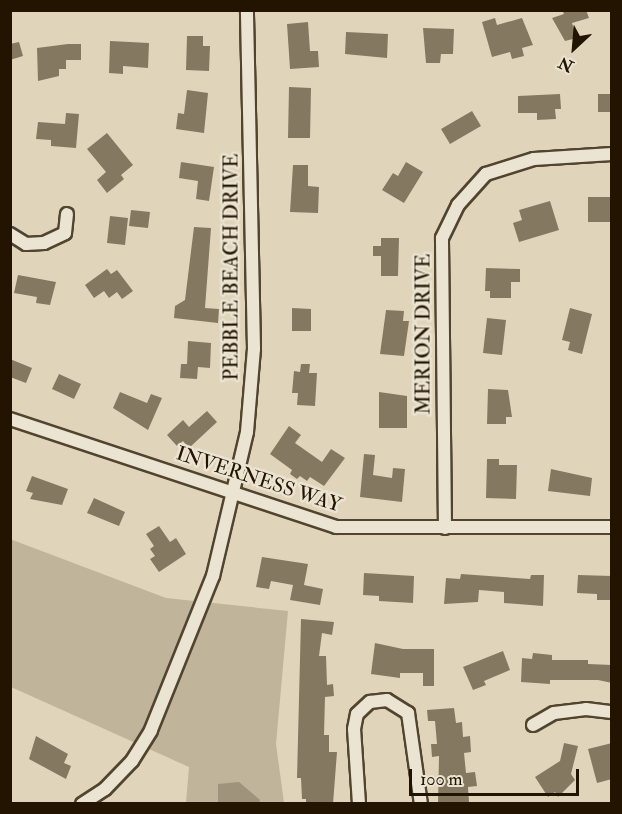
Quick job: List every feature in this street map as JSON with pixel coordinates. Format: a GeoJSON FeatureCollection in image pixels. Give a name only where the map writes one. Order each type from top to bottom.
{"type":"FeatureCollection","features":[{"type":"Feature","properties":{"kind":"street","name":"PEBBLE BEACH DRIVE"},"geometry":{"type":"LineString","coordinates":[[82,804],[105,789],[132,761],[151,730],[213,576],[247,432],[254,350],[247,10]]}},
{"type":"Feature","properties":{"kind":"street","name":"MERION DRIVE"},"geometry":{"type":"LineString","coordinates":[[446,528],[442,238],[458,205],[486,174],[534,159],[612,154]]}},
{"type":"Feature","properties":{"kind":"street"},"geometry":{"type":"LineString","coordinates":[[10,234],[26,244],[44,243],[65,233],[67,214]]}},
{"type":"Feature","properties":{"kind":"street","name":"INVERNESS WAY"},"geometry":{"type":"LineString","coordinates":[[10,419],[336,527],[612,527]]}},
{"type":"Feature","properties":{"kind":"street"},"geometry":{"type":"LineString","coordinates":[[359,804],[354,729],[357,714],[370,702],[387,700],[408,713],[421,804]]}},
{"type":"Feature","properties":{"kind":"street"},"geometry":{"type":"LineString","coordinates":[[533,725],[554,712],[586,709],[612,712]]}},
{"type":"Feature","properties":{"kind":"shaded area"},"geometry":{"type":"Polygon","coordinates":[[[10,539],[166,598],[288,611],[276,744],[284,803],[186,803],[189,767],[11,687],[10,539]]]}},
{"type":"Feature","properties":{"kind":"shaded area"},"geometry":{"type":"Polygon","coordinates":[[[239,782],[260,800],[259,803],[218,803],[218,784],[239,782]]]}},
{"type":"Feature","properties":{"kind":"building"},"geometry":{"type":"Polygon","coordinates":[[[562,10],[586,10],[589,18],[572,23],[577,38],[565,41],[552,18],[564,14],[562,10]]]}},
{"type":"Feature","properties":{"kind":"building"},"geometry":{"type":"Polygon","coordinates":[[[495,18],[497,25],[522,18],[533,45],[522,48],[524,56],[512,59],[510,52],[492,57],[482,22],[495,18]]]}},
{"type":"Feature","properties":{"kind":"building"},"geometry":{"type":"Polygon","coordinates":[[[308,22],[310,51],[318,51],[319,67],[290,69],[287,24],[308,22]]]}},
{"type":"Feature","properties":{"kind":"building"},"geometry":{"type":"Polygon","coordinates":[[[423,28],[454,29],[453,54],[441,54],[440,63],[426,63],[423,28]]]}},
{"type":"Feature","properties":{"kind":"building"},"geometry":{"type":"Polygon","coordinates":[[[346,32],[388,34],[387,58],[345,54],[346,32]]]}},
{"type":"Feature","properties":{"kind":"building"},"geometry":{"type":"Polygon","coordinates":[[[187,36],[203,36],[203,46],[210,46],[209,71],[186,70],[187,36]]]}},
{"type":"Feature","properties":{"kind":"building"},"geometry":{"type":"Polygon","coordinates":[[[110,41],[149,43],[148,68],[123,66],[123,74],[109,73],[110,41]]]}},
{"type":"Feature","properties":{"kind":"building"},"geometry":{"type":"Polygon","coordinates":[[[19,42],[23,56],[10,60],[10,44],[19,42]]]}},
{"type":"Feature","properties":{"kind":"building"},"geometry":{"type":"Polygon","coordinates":[[[81,44],[81,60],[66,60],[66,69],[59,69],[59,76],[38,81],[37,48],[81,44]]]}},
{"type":"Feature","properties":{"kind":"building"},"geometry":{"type":"Polygon","coordinates":[[[289,87],[311,88],[310,138],[288,138],[289,87]]]}},
{"type":"Feature","properties":{"kind":"building"},"geometry":{"type":"Polygon","coordinates":[[[187,90],[208,93],[204,133],[176,129],[178,113],[184,114],[187,90]]]}},
{"type":"Feature","properties":{"kind":"building"},"geometry":{"type":"Polygon","coordinates":[[[560,94],[561,109],[555,109],[556,119],[537,120],[537,113],[518,113],[518,96],[560,94]]]}},
{"type":"Feature","properties":{"kind":"building"},"geometry":{"type":"Polygon","coordinates":[[[598,94],[612,94],[612,112],[598,112],[598,94]]]}},
{"type":"Feature","properties":{"kind":"building"},"geometry":{"type":"Polygon","coordinates":[[[472,111],[481,126],[450,144],[441,129],[472,111]]]}},
{"type":"Feature","properties":{"kind":"building"},"geometry":{"type":"Polygon","coordinates":[[[66,113],[79,114],[76,148],[51,146],[51,140],[36,139],[38,122],[65,124],[66,113]]]}},
{"type":"Feature","properties":{"kind":"building"},"geometry":{"type":"Polygon","coordinates":[[[107,133],[133,165],[121,175],[124,179],[107,193],[97,180],[106,172],[87,149],[107,133]]]}},
{"type":"Feature","properties":{"kind":"building"},"geometry":{"type":"Polygon","coordinates":[[[181,162],[214,167],[209,201],[196,199],[198,181],[179,178],[181,162]]]}},
{"type":"Feature","properties":{"kind":"building"},"geometry":{"type":"Polygon","coordinates":[[[406,162],[423,172],[404,203],[382,190],[393,173],[398,176],[406,162]]]}},
{"type":"Feature","properties":{"kind":"building"},"geometry":{"type":"Polygon","coordinates":[[[293,165],[308,165],[308,186],[319,187],[318,213],[290,212],[293,165]]]}},
{"type":"Feature","properties":{"kind":"building"},"geometry":{"type":"Polygon","coordinates":[[[588,197],[612,197],[612,222],[588,222],[588,197]]]}},
{"type":"Feature","properties":{"kind":"building"},"geometry":{"type":"Polygon","coordinates":[[[550,201],[559,230],[519,242],[513,223],[522,220],[519,210],[550,201]]]}},
{"type":"Feature","properties":{"kind":"building"},"geometry":{"type":"Polygon","coordinates":[[[131,210],[150,212],[148,228],[129,226],[131,210]]]}},
{"type":"Feature","properties":{"kind":"building"},"geometry":{"type":"Polygon","coordinates":[[[110,216],[128,218],[125,245],[107,243],[110,216]]]}},
{"type":"Feature","properties":{"kind":"building"},"geometry":{"type":"Polygon","coordinates":[[[194,227],[211,228],[205,308],[219,309],[218,323],[174,318],[175,306],[185,300],[194,227]]]}},
{"type":"Feature","properties":{"kind":"building"},"geometry":{"type":"Polygon","coordinates":[[[381,238],[399,238],[398,276],[381,276],[381,256],[373,256],[373,246],[381,246],[381,238]]]}},
{"type":"Feature","properties":{"kind":"building"},"geometry":{"type":"Polygon","coordinates":[[[486,268],[520,269],[520,282],[511,282],[511,298],[490,298],[490,291],[485,291],[486,268]]]}},
{"type":"Feature","properties":{"kind":"building"},"geometry":{"type":"Polygon","coordinates":[[[107,269],[111,274],[117,270],[133,291],[122,299],[117,292],[109,298],[104,291],[94,298],[85,285],[107,269]]]}},
{"type":"Feature","properties":{"kind":"building"},"geometry":{"type":"Polygon","coordinates":[[[18,275],[56,282],[50,305],[36,303],[37,297],[14,293],[18,275]]]}},
{"type":"Feature","properties":{"kind":"building"},"geometry":{"type":"Polygon","coordinates":[[[292,308],[311,309],[311,331],[292,331],[292,308]]]}},
{"type":"Feature","properties":{"kind":"building"},"geometry":{"type":"Polygon","coordinates":[[[570,308],[592,314],[582,354],[568,350],[570,342],[562,340],[570,308]]]}},
{"type":"Feature","properties":{"kind":"building"},"geometry":{"type":"Polygon","coordinates":[[[386,310],[404,311],[403,321],[409,321],[404,356],[380,354],[386,310]]]}},
{"type":"Feature","properties":{"kind":"building"},"geometry":{"type":"Polygon","coordinates":[[[487,318],[506,320],[502,355],[483,353],[487,318]]]}},
{"type":"Feature","properties":{"kind":"building"},"geometry":{"type":"Polygon","coordinates":[[[188,341],[211,343],[210,368],[198,367],[197,379],[180,378],[181,364],[187,364],[188,341]]]}},
{"type":"Feature","properties":{"kind":"building"},"geometry":{"type":"Polygon","coordinates":[[[10,359],[32,368],[26,383],[10,377],[10,359]]]}},
{"type":"Feature","properties":{"kind":"building"},"geometry":{"type":"Polygon","coordinates":[[[301,364],[310,364],[309,373],[317,373],[315,406],[297,405],[298,393],[292,393],[294,371],[300,372],[301,364]]]}},
{"type":"Feature","properties":{"kind":"building"},"geometry":{"type":"Polygon","coordinates":[[[59,374],[81,384],[74,399],[52,389],[59,374]]]}},
{"type":"Feature","properties":{"kind":"building"},"geometry":{"type":"Polygon","coordinates":[[[488,389],[508,390],[512,417],[506,417],[506,424],[487,424],[488,389]]]}},
{"type":"Feature","properties":{"kind":"building"},"geometry":{"type":"Polygon","coordinates":[[[120,392],[147,403],[151,394],[162,398],[148,430],[113,408],[120,392]]]}},
{"type":"Feature","properties":{"kind":"building"},"geometry":{"type":"Polygon","coordinates":[[[379,392],[407,396],[407,428],[379,428],[379,392]]]}},
{"type":"Feature","properties":{"kind":"building"},"geometry":{"type":"Polygon","coordinates":[[[207,411],[217,422],[189,448],[183,441],[177,446],[167,435],[183,420],[189,427],[207,411]]]}},
{"type":"Feature","properties":{"kind":"building"},"geometry":{"type":"Polygon","coordinates":[[[289,426],[301,435],[295,443],[322,462],[331,449],[345,458],[324,486],[310,477],[307,481],[300,476],[297,479],[290,474],[292,470],[270,454],[289,426]]]}},
{"type":"Feature","properties":{"kind":"building"},"geometry":{"type":"Polygon","coordinates":[[[364,454],[375,455],[373,475],[392,478],[393,468],[405,469],[402,502],[360,497],[364,454]]]}},
{"type":"Feature","properties":{"kind":"building"},"geometry":{"type":"Polygon","coordinates":[[[487,459],[499,459],[499,465],[517,465],[516,499],[486,498],[487,459]]]}},
{"type":"Feature","properties":{"kind":"building"},"geometry":{"type":"Polygon","coordinates":[[[551,469],[592,478],[590,496],[548,491],[551,469]]]}},
{"type":"Feature","properties":{"kind":"building"},"geometry":{"type":"Polygon","coordinates":[[[32,476],[68,489],[62,505],[30,499],[33,493],[26,491],[32,476]]]}},
{"type":"Feature","properties":{"kind":"building"},"geometry":{"type":"Polygon","coordinates":[[[94,498],[125,512],[119,526],[87,513],[94,498]]]}},
{"type":"Feature","properties":{"kind":"building"},"geometry":{"type":"Polygon","coordinates":[[[159,526],[170,542],[176,538],[186,554],[159,572],[150,559],[155,556],[150,549],[154,546],[146,534],[159,526]]]}},
{"type":"Feature","properties":{"kind":"building"},"geometry":{"type":"Polygon","coordinates":[[[262,557],[308,564],[304,585],[323,589],[320,605],[290,600],[293,585],[271,581],[269,589],[256,587],[262,557]]]}},
{"type":"Feature","properties":{"kind":"building"},"geometry":{"type":"Polygon","coordinates":[[[364,573],[414,576],[413,603],[379,601],[379,596],[363,595],[364,573]]]}},
{"type":"Feature","properties":{"kind":"building"},"geometry":{"type":"Polygon","coordinates":[[[461,574],[530,579],[531,575],[544,575],[543,606],[504,603],[504,592],[479,590],[478,602],[444,604],[446,578],[460,579],[461,574]]]}},
{"type":"Feature","properties":{"kind":"building"},"geometry":{"type":"Polygon","coordinates":[[[578,575],[612,576],[612,600],[597,600],[597,594],[577,593],[578,575]]]}},
{"type":"Feature","properties":{"kind":"building"},"geometry":{"type":"Polygon","coordinates":[[[301,619],[334,622],[332,635],[322,633],[319,656],[326,656],[327,685],[333,684],[334,696],[325,697],[324,735],[329,735],[329,752],[337,752],[333,804],[306,804],[306,799],[302,799],[301,778],[297,778],[301,619]]]}},
{"type":"Feature","properties":{"kind":"building"},"geometry":{"type":"Polygon","coordinates":[[[375,643],[403,649],[434,649],[434,686],[423,686],[423,673],[400,673],[400,678],[371,674],[375,643]]]}},
{"type":"Feature","properties":{"kind":"building"},"geometry":{"type":"Polygon","coordinates":[[[503,651],[510,670],[484,681],[486,685],[473,690],[463,667],[503,651]]]}},
{"type":"Feature","properties":{"kind":"building"},"geometry":{"type":"Polygon","coordinates":[[[533,653],[552,655],[552,660],[588,660],[588,664],[612,665],[612,683],[598,680],[550,680],[550,684],[521,682],[522,658],[532,659],[533,653]]]}},
{"type":"Feature","properties":{"kind":"building"},"geometry":{"type":"Polygon","coordinates":[[[454,708],[456,723],[462,722],[463,737],[470,736],[471,752],[464,753],[466,773],[475,772],[477,786],[468,787],[469,802],[438,804],[439,756],[432,757],[431,744],[437,744],[435,721],[428,721],[427,710],[454,708]]]}},
{"type":"Feature","properties":{"kind":"building"},"geometry":{"type":"Polygon","coordinates":[[[36,736],[68,754],[64,763],[71,766],[66,779],[29,759],[36,736]]]}},
{"type":"Feature","properties":{"kind":"building"},"geometry":{"type":"Polygon","coordinates":[[[564,743],[578,746],[571,774],[575,780],[558,797],[555,792],[548,797],[535,777],[560,761],[564,743]]]}},
{"type":"Feature","properties":{"kind":"building"},"geometry":{"type":"Polygon","coordinates":[[[612,743],[612,779],[597,783],[588,749],[612,743]]]}}]}
